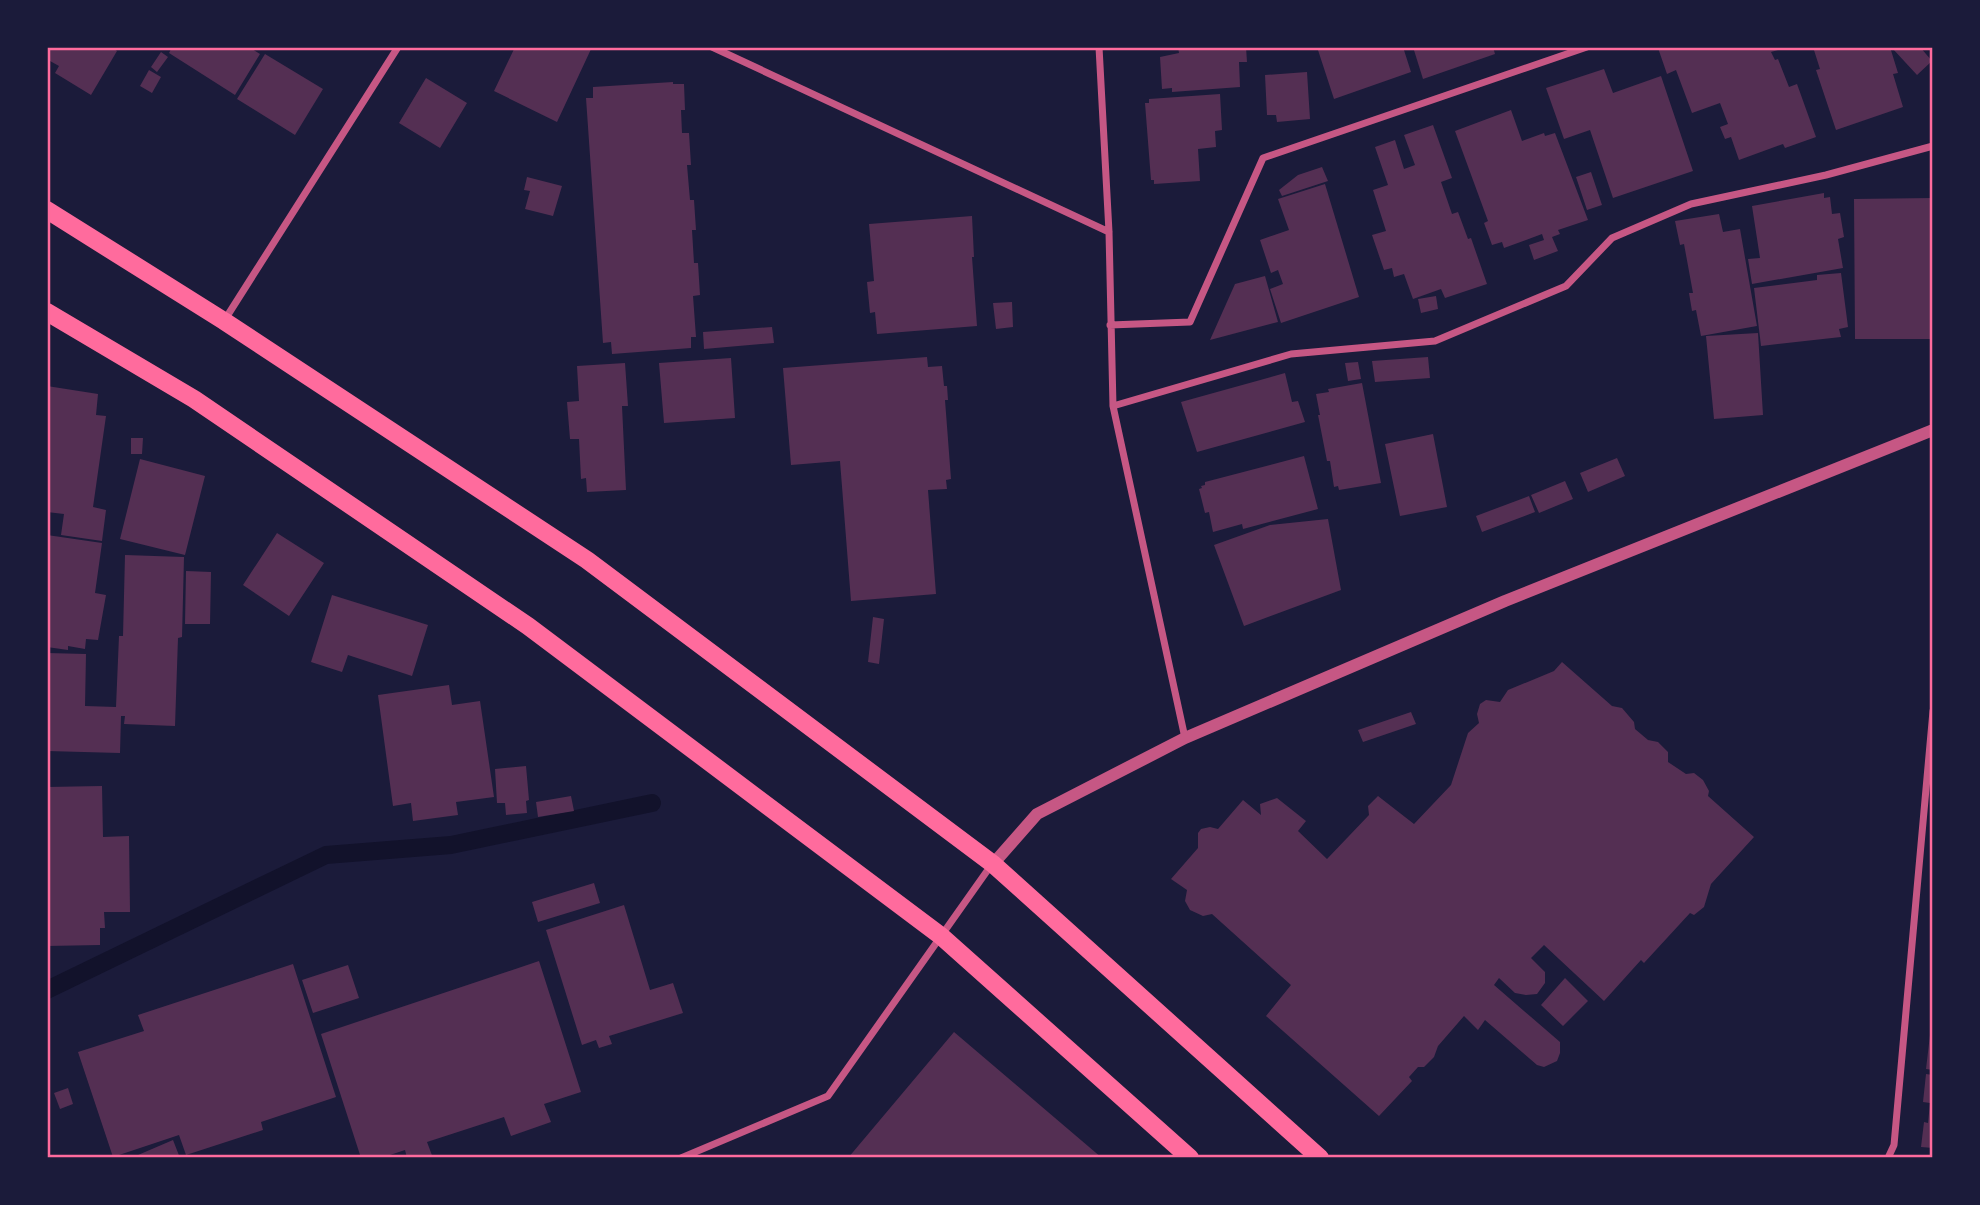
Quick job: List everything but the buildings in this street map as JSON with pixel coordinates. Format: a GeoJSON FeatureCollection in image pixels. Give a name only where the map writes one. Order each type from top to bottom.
{"type":"FeatureCollection","features":[{"type":"Feature","properties":{"kind":"main road"},"geometry":{"type":"LineString","coordinates":[[47,210],[224,321],[587,560],[993,864],[1320,1158]]}},
{"type":"Feature","properties":{"kind":"main road"},"geometry":{"type":"LineString","coordinates":[[47,312],[194,399],[528,626],[941,936],[1190,1158]]}},
{"type":"Feature","properties":{"kind":"street"},"geometry":{"type":"LineString","coordinates":[[224,321],[398,47]]}},
{"type":"Feature","properties":{"kind":"street"},"geometry":{"type":"LineString","coordinates":[[712,47],[1109,232]]}},
{"type":"Feature","properties":{"kind":"street"},"geometry":{"type":"LineString","coordinates":[[1099,47],[1109,232],[1113,406],[1185,738]]}},
{"type":"Feature","properties":{"kind":"street"},"geometry":{"type":"LineString","coordinates":[[1110,325],[1190,322],[1263,158],[1587,47]]}},
{"type":"Feature","properties":{"kind":"street"},"geometry":{"type":"LineString","coordinates":[[1113,406],[1291,354],[1435,341],[1566,286],[1612,238],[1691,204],[1826,175],[1933,146]]}},
{"type":"Feature","properties":{"kind":"street"},"geometry":{"type":"LineString","coordinates":[[681,1158],[828,1096],[993,864],[1037,814],[1185,738],[1506,601],[1932,433]]}},
{"type":"Feature","properties":{"kind":"street"},"geometry":{"type":"LineString","coordinates":[[1888,1158],[1894,1145],[1933,711]]}},
{"type":"Feature","properties":{"kind":"waterway"},"geometry":{"type":"LineString","coordinates":[[47,990],[326,855],[451,845],[652,803]]}}]}
